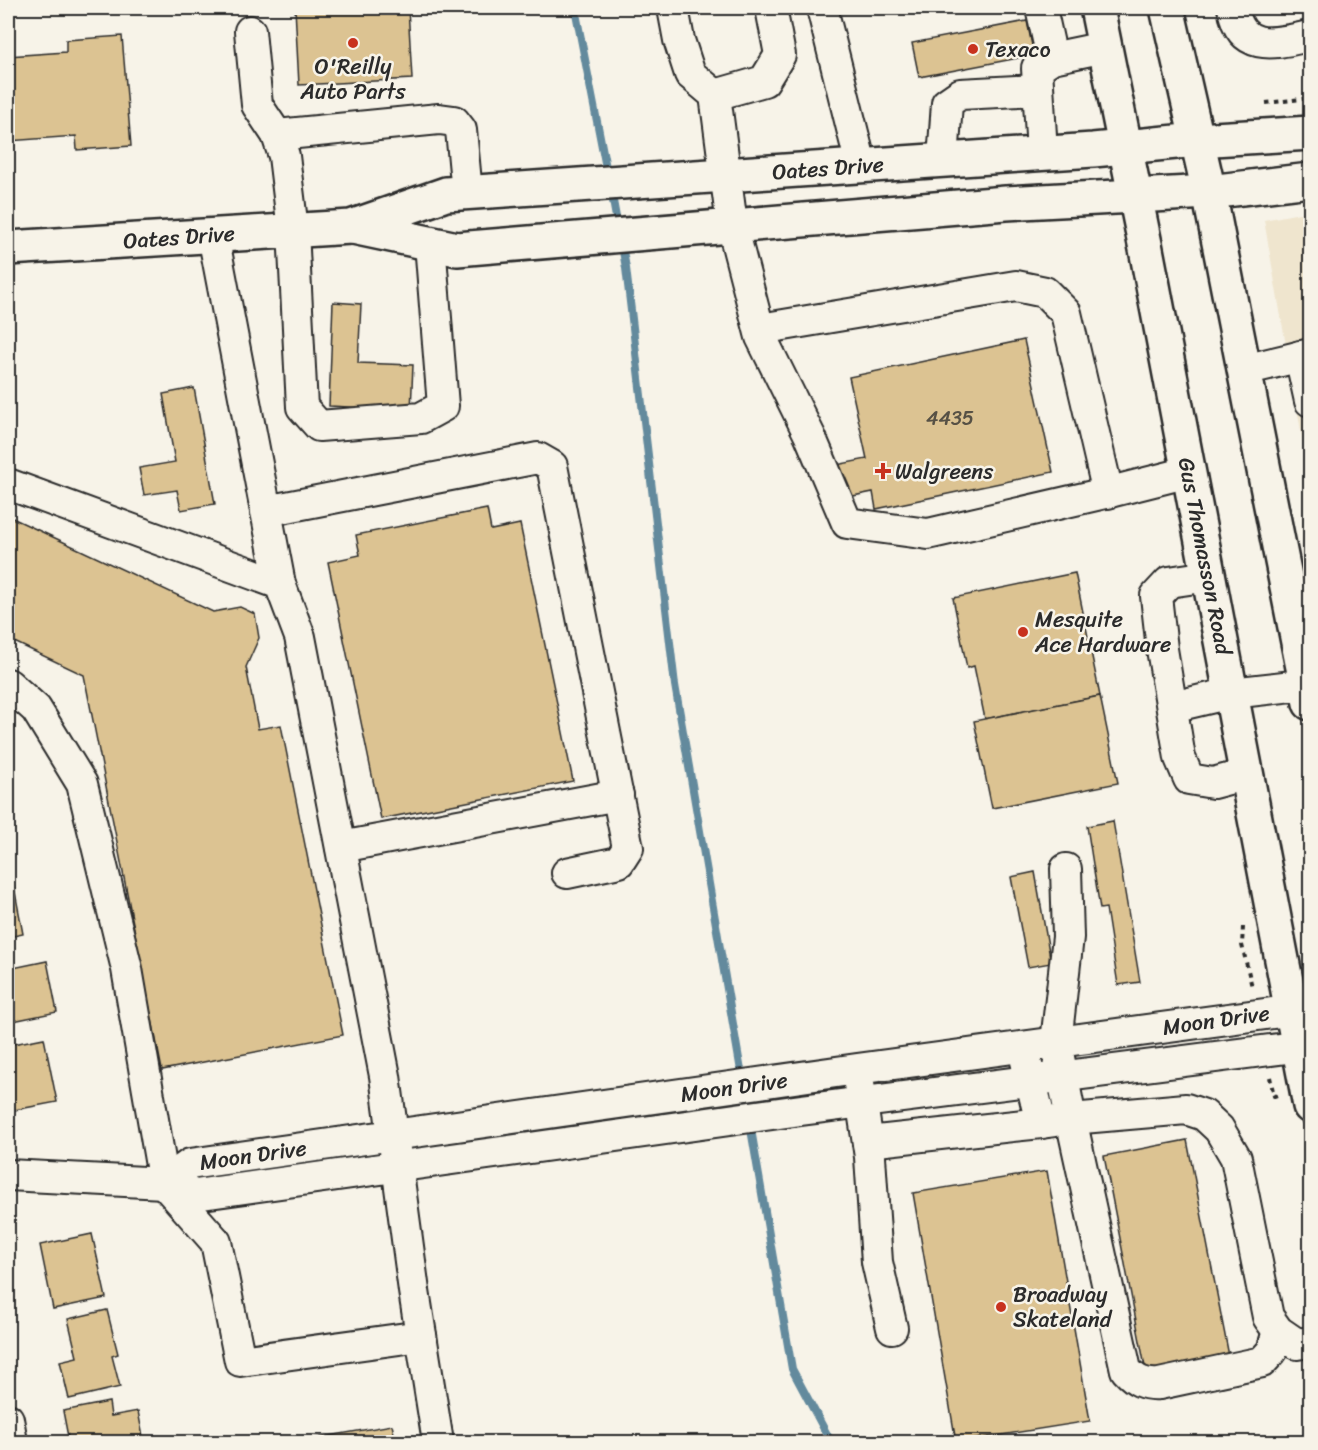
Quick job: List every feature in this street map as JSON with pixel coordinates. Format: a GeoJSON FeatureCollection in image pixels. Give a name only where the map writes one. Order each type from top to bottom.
{"type":"FeatureCollection","features":[{"type":"Feature","properties":{"kind":"main road","name":"Gus Thomasson Road"},"geometry":{"type":"LineString","coordinates":[[1097,8],[1247,774],[1301,1009],[1311,1106]]}},
{"type":"Feature","properties":{"kind":"main road"},"geometry":{"type":"LineString","coordinates":[[1167,8],[1209,192],[1309,690]]}},
{"type":"Feature","properties":{"kind":"main road","name":"Oates Drive"},"geometry":{"type":"LineString","coordinates":[[8,248],[351,226],[446,194],[1125,148],[1197,140],[1311,133]]}},
{"type":"Feature","properties":{"kind":"main road","name":"Oates Drive"},"geometry":{"type":"LineString","coordinates":[[351,226],[457,249],[1006,203],[1209,192],[1311,180]]}},
{"type":"Feature","properties":{"kind":"street"},"geometry":{"type":"LineString","coordinates":[[673,8],[678,40],[690,74],[715,95],[732,225],[761,337],[810,436],[847,523],[928,534],[1189,472]]}},
{"type":"Feature","properties":{"kind":"street"},"geometry":{"type":"LineString","coordinates":[[715,95],[764,81],[780,55],[771,8]]}},
{"type":"Feature","properties":{"kind":"street"},"geometry":{"type":"LineString","coordinates":[[822,8],[861,165]]}},
{"type":"Feature","properties":{"kind":"street"},"geometry":{"type":"LineString","coordinates":[[1041,8],[1052,58]]}},
{"type":"Feature","properties":{"kind":"street"},"geometry":{"type":"LineString","coordinates":[[1233,8],[1240,29],[1246,35],[1263,43],[1311,36]]}},
{"type":"Feature","properties":{"kind":"street"},"geometry":{"type":"LineString","coordinates":[[250,31],[257,105],[277,135],[284,156],[293,230],[302,407],[319,426],[420,418],[443,406],[430,243]]}},
{"type":"Feature","properties":{"kind":"street"},"geometry":{"type":"LineString","coordinates":[[1042,153],[1037,68],[1052,58],[1105,47]]}},
{"type":"Feature","properties":{"kind":"street"},"geometry":{"type":"LineString","coordinates":[[943,160],[947,103],[960,94],[1037,90]]}},
{"type":"Feature","properties":{"kind":"street"},"geometry":{"type":"LineString","coordinates":[[277,135],[439,119],[454,121],[461,130],[467,193]]}},
{"type":"Feature","properties":{"kind":"street"},"geometry":{"type":"LineString","coordinates":[[213,235],[280,584],[300,637],[385,1076],[438,1443]]}},
{"type":"Feature","properties":{"kind":"street"},"geometry":{"type":"LineString","coordinates":[[760,329],[1016,286],[1045,292],[1066,313],[1108,493]]}},
{"type":"Feature","properties":{"kind":"street"},"geometry":{"type":"LineString","coordinates":[[1245,370],[1305,355],[1311,400]]}},
{"type":"Feature","properties":{"kind":"street"},"geometry":{"type":"LineString","coordinates":[[266,512],[538,458],[552,466],[628,848],[619,862],[567,873]]}},
{"type":"Feature","properties":{"kind":"street"},"geometry":{"type":"LineString","coordinates":[[8,484],[280,584]]}},
{"type":"Feature","properties":{"kind":"street"},"geometry":{"type":"LineString","coordinates":[[1209,576],[1169,582],[1156,596],[1180,758],[1189,779],[1213,783],[1247,774]]}},
{"type":"Feature","properties":{"kind":"street"},"geometry":{"type":"LineString","coordinates":[[8,684],[36,709],[82,784],[127,969],[164,1183],[216,1242],[240,1361],[421,1336]]}},
{"type":"Feature","properties":{"kind":"street"},"geometry":{"type":"LineString","coordinates":[[1172,706],[1231,693],[1309,690]]}},
{"type":"Feature","properties":{"kind":"street"},"geometry":{"type":"LineString","coordinates":[[341,847],[618,795]]}},
{"type":"Feature","properties":{"kind":"street"},"geometry":{"type":"LineString","coordinates":[[1066,869],[1068,937],[1056,1042],[1126,1370],[1134,1379],[1146,1384],[1159,1384],[1262,1362],[1272,1351],[1278,1330]]}},
{"type":"Feature","properties":{"kind":"street","name":"Moon Drive"},"geometry":{"type":"LineString","coordinates":[[164,1183],[190,1164],[857,1069],[1301,1009]]}},
{"type":"Feature","properties":{"kind":"street","name":"Moon Drive"},"geometry":{"type":"LineString","coordinates":[[8,1175],[164,1183],[195,1195],[801,1110],[1305,1046]]}},
{"type":"Feature","properties":{"kind":"street"},"geometry":{"type":"LineString","coordinates":[[1022,1047],[1041,1123]]}},
{"type":"Feature","properties":{"kind":"street"},"geometry":{"type":"LineString","coordinates":[[857,1069],[868,1142],[877,1262],[892,1328]]}},
{"type":"Feature","properties":{"kind":"street"},"geometry":{"type":"LineString","coordinates":[[868,1142],[1071,1119],[1186,1109],[1204,1115],[1219,1129],[1236,1158],[1268,1317],[1278,1330],[1297,1344],[1311,1342]]}},
{"type":"Feature","properties":{"kind":"street"},"geometry":{"type":"LineString","coordinates":[[8,1419],[12,1443]]}},
{"type":"Feature","properties":{"kind":"shaded area"},"geometry":{"type":"Polygon","coordinates":[[[1310,211],[1310,482],[1264,220],[1310,211]]]}},
{"type":"Feature","properties":{"kind":"building","name":"O'Reilly Auto Parts"},"geometry":{"type":"Polygon","coordinates":[[[295,8],[408,8],[412,79],[299,85],[295,8]]]}},
{"type":"Feature","properties":{"kind":"building"},"geometry":{"type":"Polygon","coordinates":[[[1242,8],[1283,8],[1244,15],[1242,8]]]}},
{"type":"Feature","properties":{"kind":"building","name":"Texaco"},"geometry":{"type":"Polygon","coordinates":[[[1027,21],[1034,55],[919,77],[912,43],[1027,21]]]}},
{"type":"Feature","properties":{"kind":"building"},"geometry":{"type":"Polygon","coordinates":[[[122,36],[131,146],[77,150],[76,136],[8,141],[8,56],[66,52],[66,40],[122,36]]]}},
{"type":"Feature","properties":{"kind":"building"},"geometry":{"type":"Polygon","coordinates":[[[333,302],[361,304],[358,363],[413,365],[411,410],[329,406],[333,302]]]}},
{"type":"Feature","properties":{"kind":"building","name":"Walgreens"},"geometry":{"type":"Polygon","coordinates":[[[1024,340],[1053,472],[876,509],[873,492],[843,498],[836,465],[867,459],[849,377],[1024,340]]]}},
{"type":"Feature","properties":{"kind":"building"},"geometry":{"type":"Polygon","coordinates":[[[194,388],[215,504],[181,510],[177,490],[144,495],[139,468],[175,462],[163,394],[194,388]]]}},
{"type":"Feature","properties":{"kind":"building"},"geometry":{"type":"Polygon","coordinates":[[[487,509],[491,530],[520,524],[573,781],[381,819],[328,562],[360,555],[356,535],[487,509]]]}},
{"type":"Feature","properties":{"kind":"building"},"geometry":{"type":"Polygon","coordinates":[[[8,516],[213,612],[240,607],[255,614],[259,638],[246,667],[258,729],[281,725],[343,1035],[162,1070],[84,675],[8,639],[8,516]]]}},
{"type":"Feature","properties":{"kind":"building","name":"Mesquite Ace Hardware"},"geometry":{"type":"Polygon","coordinates":[[[1075,573],[1100,696],[985,719],[974,666],[967,668],[953,598],[1075,573]]]}},
{"type":"Feature","properties":{"kind":"building"},"geometry":{"type":"Polygon","coordinates":[[[1100,696],[1118,783],[992,808],[974,721],[1100,696]]]}},
{"type":"Feature","properties":{"kind":"building"},"geometry":{"type":"Polygon","coordinates":[[[1113,821],[1140,982],[1118,985],[1106,908],[1100,909],[1087,826],[1113,821]]]}},
{"type":"Feature","properties":{"kind":"building"},"geometry":{"type":"Polygon","coordinates":[[[8,871],[11,871],[23,934],[8,937],[8,871]]]}},
{"type":"Feature","properties":{"kind":"building"},"geometry":{"type":"Polygon","coordinates":[[[1035,872],[1051,963],[1028,967],[1011,877],[1035,872]]]}},
{"type":"Feature","properties":{"kind":"building"},"geometry":{"type":"Polygon","coordinates":[[[47,961],[57,1012],[8,1022],[8,969],[47,961]]]}},
{"type":"Feature","properties":{"kind":"building"},"geometry":{"type":"Polygon","coordinates":[[[44,1038],[57,1102],[14,1110],[8,1075],[8,1045],[44,1038]]]}},
{"type":"Feature","properties":{"kind":"building"},"geometry":{"type":"Polygon","coordinates":[[[1187,1140],[1229,1356],[1146,1372],[1104,1156],[1187,1140]]]}},
{"type":"Feature","properties":{"kind":"building","name":"Broadway Skateland"},"geometry":{"type":"Polygon","coordinates":[[[1047,1171],[1090,1421],[956,1442],[913,1193],[1047,1171]]]}},
{"type":"Feature","properties":{"kind":"building"},"geometry":{"type":"Polygon","coordinates":[[[92,1234],[106,1298],[53,1309],[40,1245],[92,1234]]]}},
{"type":"Feature","properties":{"kind":"building"},"geometry":{"type":"Polygon","coordinates":[[[107,1310],[118,1354],[112,1356],[120,1387],[69,1399],[60,1361],[77,1357],[68,1319],[107,1310]]]}},
{"type":"Feature","properties":{"kind":"building"},"geometry":{"type":"Polygon","coordinates":[[[109,1402],[111,1416],[138,1411],[144,1442],[69,1442],[63,1411],[109,1402]]]}},
{"type":"Feature","properties":{"kind":"building"},"geometry":{"type":"Polygon","coordinates":[[[392,1425],[396,1442],[294,1442],[392,1425]]]}},
{"type":"Feature","properties":{"kind":"waterway"},"geometry":{"type":"LineString","coordinates":[[575,8],[608,178]]}},
{"type":"Feature","properties":{"kind":"waterway"},"geometry":{"type":"LineString","coordinates":[[611,190],[618,228]]}},
{"type":"Feature","properties":{"kind":"waterway"},"geometry":{"type":"LineString","coordinates":[[621,240],[675,685],[792,1369],[831,1442]]}},
{"type":"Feature","properties":{"kind":"place","name":"O'Reilly Auto Parts"},"geometry":{"type":"Point","coordinates":[353,43]}},
{"type":"Feature","properties":{"kind":"place","name":"Texaco"},"geometry":{"type":"Point","coordinates":[973,49]}},
{"type":"Feature","properties":{"kind":"place","name":"Walgreens"},"geometry":{"type":"Point","coordinates":[883,471]}},
{"type":"Feature","properties":{"kind":"place","name":"Mesquite Ace Hardware"},"geometry":{"type":"Point","coordinates":[1023,632]}},
{"type":"Feature","properties":{"kind":"place","name":"Broadway Skateland"},"geometry":{"type":"Point","coordinates":[1001,1307]}}]}
